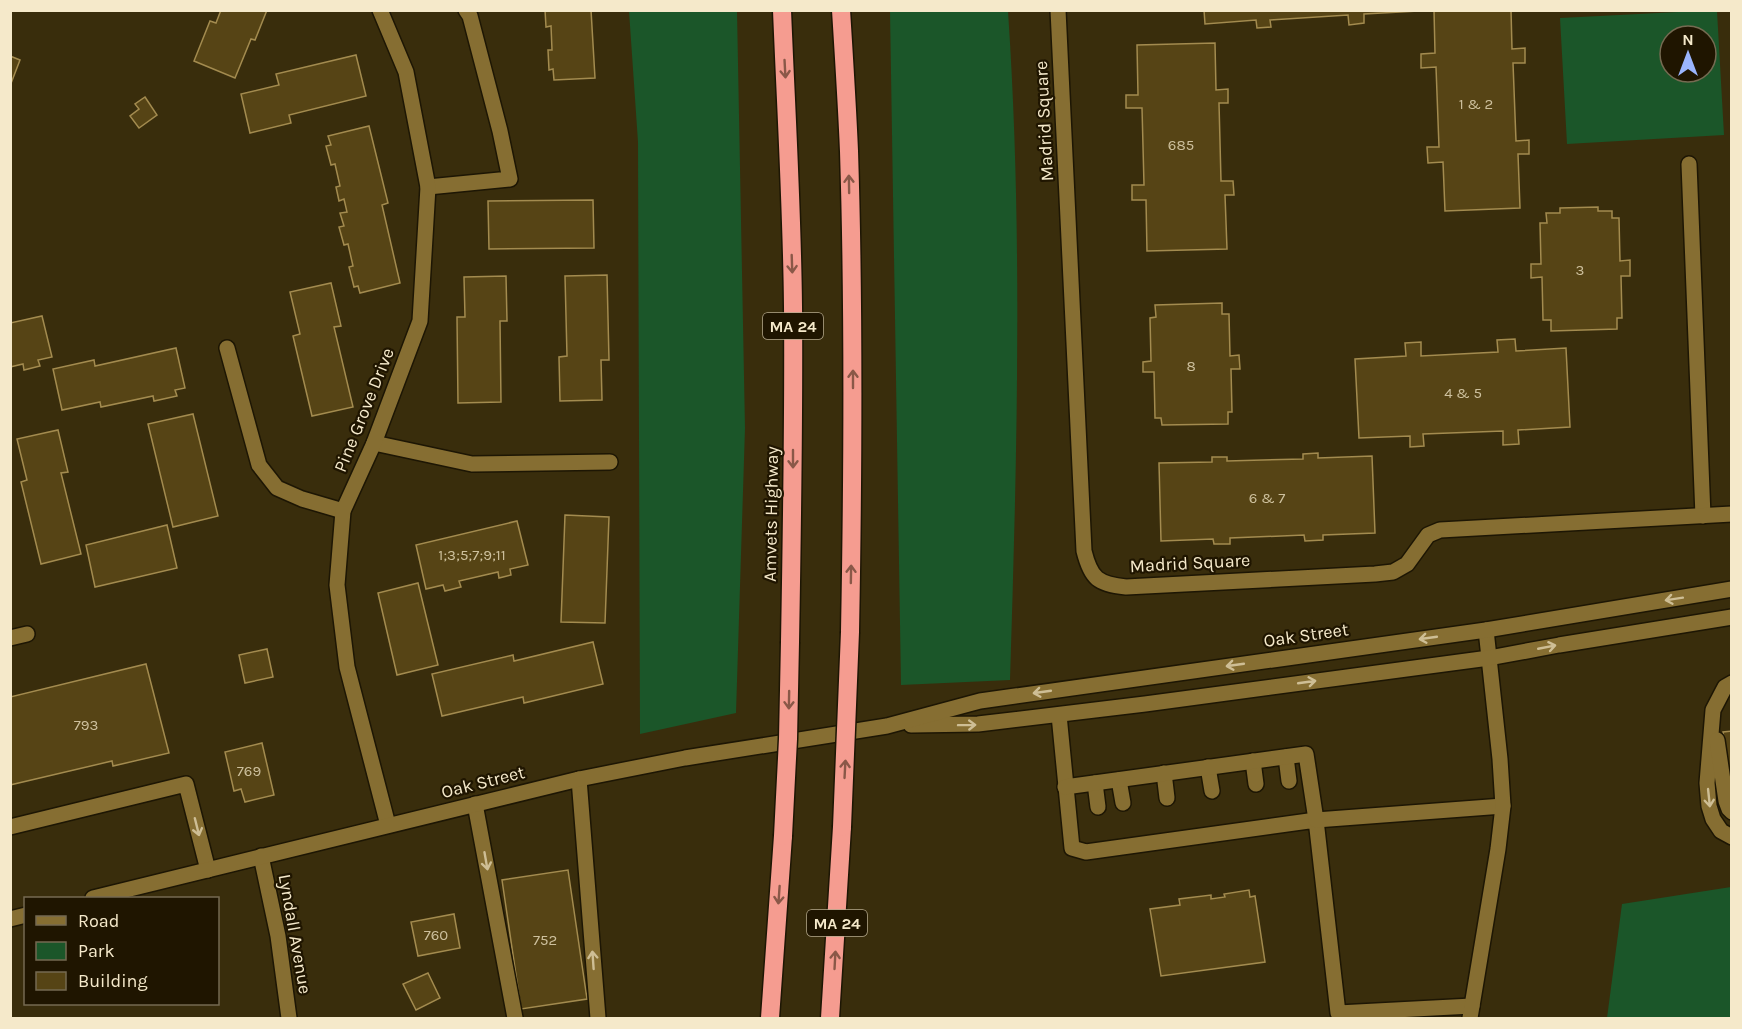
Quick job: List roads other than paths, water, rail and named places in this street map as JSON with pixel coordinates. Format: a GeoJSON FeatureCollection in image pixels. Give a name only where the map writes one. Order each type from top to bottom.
{"type":"FeatureCollection","features":[{"type":"Feature","properties":{"kind":"highway","name":"Amvets Highway"},"geometry":{"type":"LineString","coordinates":[[770,1018],[788,739],[793,464],[793,304],[782,10]]}},
{"type":"Feature","properties":{"kind":"highway","name":"MA 24"},"geometry":{"type":"LineString","coordinates":[[830,1018],[842,827],[850,632],[853,464],[849,149],[842,10]]}},
{"type":"Feature","properties":{"kind":"main road","name":"Pine Grove Drive"},"geometry":{"type":"LineString","coordinates":[[380,10],[406,72],[428,187],[420,321],[374,443],[343,512],[337,585],[347,667],[388,825]]}},
{"type":"Feature","properties":{"kind":"main road"},"geometry":{"type":"LineString","coordinates":[[428,187],[510,179],[500,131],[470,16],[466,10]]}},
{"type":"Feature","properties":{"kind":"main road","name":"Madrid Square"},"geometry":{"type":"LineString","coordinates":[[1058,10],[1084,551],[1089,569],[1098,579],[1110,585],[1126,586],[1384,573],[1393,572],[1407,564],[1428,535],[1440,530],[1731,514]]}},
{"type":"Feature","properties":{"kind":"main road"},"geometry":{"type":"LineString","coordinates":[[1689,164],[1703,516]]}},
{"type":"Feature","properties":{"kind":"main road"},"geometry":{"type":"LineString","coordinates":[[227,348],[259,465],[277,488],[343,512]]}},
{"type":"Feature","properties":{"kind":"main road"},"geometry":{"type":"LineString","coordinates":[[374,443],[472,464],[610,462]]}},
{"type":"Feature","properties":{"kind":"main road","name":"Oak Street"},"geometry":{"type":"LineString","coordinates":[[97,897],[579,779],[685,758],[887,726],[980,701],[1486,630],[1731,589]]}},
{"type":"Feature","properties":{"kind":"main road","name":"Oak Street"},"geometry":{"type":"LineString","coordinates":[[887,726],[978,724],[1059,715],[1489,658],[1731,617]]}},
{"type":"Feature","properties":{"kind":"main road"},"geometry":{"type":"LineString","coordinates":[[1065,787],[1306,754],[1316,820],[1338,1014],[1471,1012],[1503,806],[1486,630]]}},
{"type":"Feature","properties":{"kind":"main road"},"geometry":{"type":"LineString","coordinates":[[10,638],[27,634]]}},
{"type":"Feature","properties":{"kind":"main road"},"geometry":{"type":"LineString","coordinates":[[1731,683],[1725,687],[1713,710],[1707,783],[1709,806],[1713,819],[1721,831],[1731,837]]}},
{"type":"Feature","properties":{"kind":"main road"},"geometry":{"type":"LineString","coordinates":[[1713,710],[1726,801],[1731,812]]}},
{"type":"Feature","properties":{"kind":"main road"},"geometry":{"type":"LineString","coordinates":[[1059,715],[1071,848],[1086,852],[1102,846],[1261,823],[1503,806]]}},
{"type":"Feature","properties":{"kind":"main road"},"geometry":{"type":"LineString","coordinates":[[1286,757],[1289,781]]}},
{"type":"Feature","properties":{"kind":"main road"},"geometry":{"type":"LineString","coordinates":[[1254,761],[1256,784]]}},
{"type":"Feature","properties":{"kind":"main road"},"geometry":{"type":"LineString","coordinates":[[1208,767],[1212,791]]}},
{"type":"Feature","properties":{"kind":"main road"},"geometry":{"type":"LineString","coordinates":[[1164,773],[1167,798]]}},
{"type":"Feature","properties":{"kind":"main road"},"geometry":{"type":"LineString","coordinates":[[579,779],[598,1018]]}},
{"type":"Feature","properties":{"kind":"main road"},"geometry":{"type":"LineString","coordinates":[[1119,780],[1123,803]]}},
{"type":"Feature","properties":{"kind":"main road"},"geometry":{"type":"LineString","coordinates":[[1095,783],[1098,807]]}},
{"type":"Feature","properties":{"kind":"main road"},"geometry":{"type":"LineString","coordinates":[[10,827],[186,784],[208,870]]}},
{"type":"Feature","properties":{"kind":"main road"},"geometry":{"type":"LineString","coordinates":[[475,804],[515,1018]]}},
{"type":"Feature","properties":{"kind":"main road","name":"Lyndall Avenue"},"geometry":{"type":"LineString","coordinates":[[261,856],[278,936],[289,1018]]}}]}
